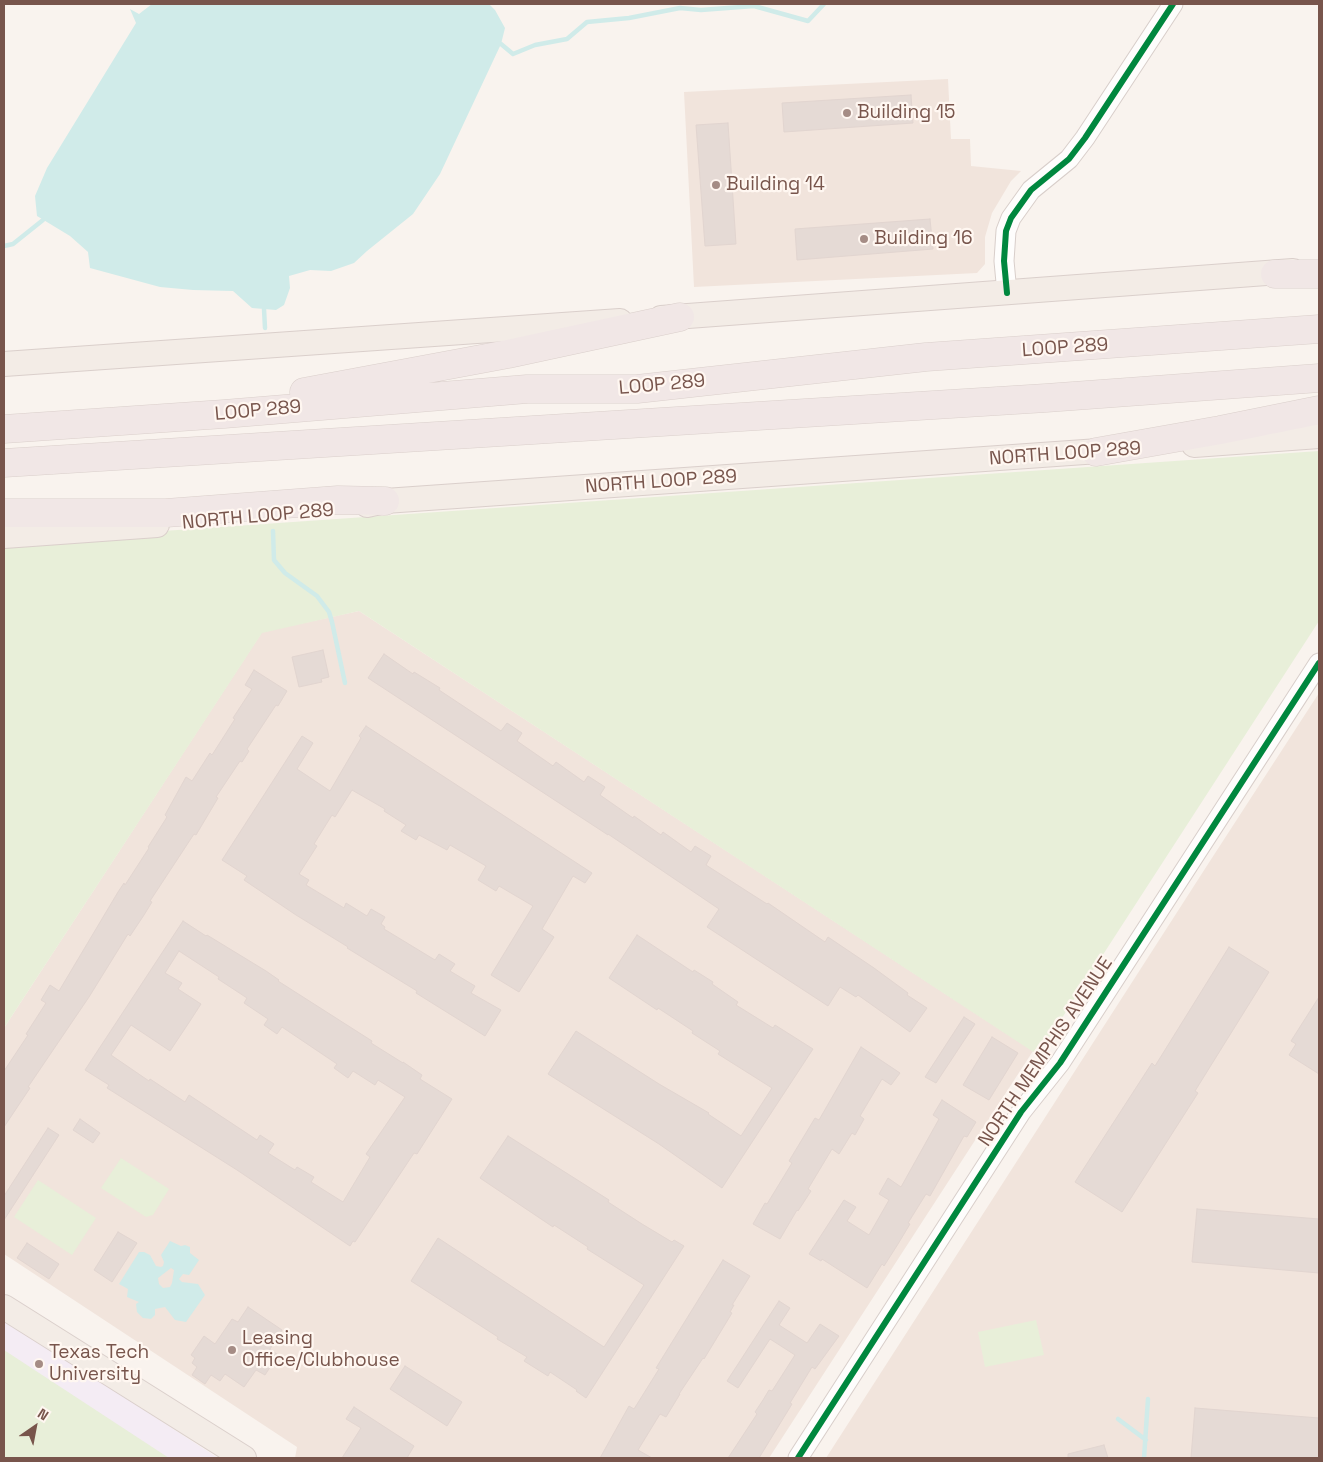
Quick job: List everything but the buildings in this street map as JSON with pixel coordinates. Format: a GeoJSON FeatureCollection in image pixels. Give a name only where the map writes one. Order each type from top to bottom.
{"type":"FeatureCollection","features":[{"type":"Feature","properties":{"kind":"highway"},"geometry":{"type":"LineString","coordinates":[[1275,274],[1319,274]]}},
{"type":"Feature","properties":{"kind":"highway"},"geometry":{"type":"LineString","coordinates":[[4,416],[298,393],[508,354],[680,316]]}},
{"type":"Feature","properties":{"kind":"highway","name":"LOOP 289"},"geometry":{"type":"LineString","coordinates":[[4,429],[224,414],[527,389],[637,389],[926,357],[1319,330]]}},
{"type":"Feature","properties":{"kind":"highway","name":"LOOP 289"},"geometry":{"type":"LineString","coordinates":[[4,463],[1056,397],[1319,378]]}},
{"type":"Feature","properties":{"kind":"highway"},"geometry":{"type":"LineString","coordinates":[[1096,452],[1319,410]]}},
{"type":"Feature","properties":{"kind":"highway"},"geometry":{"type":"LineString","coordinates":[[4,513],[166,513],[338,500],[385,502]]}},
{"type":"Feature","properties":{"kind":"main road"},"geometry":{"type":"LineString","coordinates":[[4,364],[1275,274],[1319,268]]}},
{"type":"Feature","properties":{"kind":"main road","name":"NORTH LOOP 289"},"geometry":{"type":"LineString","coordinates":[[4,536],[339,511],[385,502],[1319,436]]}},
{"type":"Feature","properties":{"kind":"main road"},"geometry":{"type":"LineString","coordinates":[[4,1307],[244,1458]]}},
{"type":"Feature","properties":{"kind":"street"},"geometry":{"type":"LineString","coordinates":[[1007,293],[1004,261],[1006,231],[1011,218],[1031,190],[1069,159],[1086,138],[1173,4]]}},
{"type":"Feature","properties":{"kind":"street","name":"NORTH MEMPHIS AVENUE"},"geometry":{"type":"LineString","coordinates":[[798,1458],[1021,1112],[1060,1064],[1319,664]]}},
{"type":"Feature","properties":{"kind":"shaded area"},"geometry":{"type":"Polygon","coordinates":[[[948,79],[951,139],[970,139],[971,166],[1021,171],[1011,181],[992,213],[985,237],[985,264],[977,273],[694,287],[684,92],[948,79]]]}},
{"type":"Feature","properties":{"kind":"shaded area"},"geometry":{"type":"Polygon","coordinates":[[[359,611],[1033,1051],[769,1458],[295,1458],[297,1447],[4,1254],[4,1028],[262,632],[359,611]]]}},
{"type":"Feature","properties":{"kind":"shaded area"},"geometry":{"type":"Polygon","coordinates":[[[1319,693],[1319,1458],[826,1458],[1210,861],[1319,693]]]}},
{"type":"Feature","properties":{"kind":"shaded area","name":"Texas Tech University"},"geometry":{"type":"Polygon","coordinates":[[[4,1318],[144,1410],[218,1458],[4,1458],[4,1318]]]}},
{"type":"Feature","properties":{"kind":"green space"},"geometry":{"type":"Polygon","coordinates":[[[1319,451],[1319,621],[1038,1055],[359,611],[262,633],[4,1028],[4,542],[1319,451]]]}},
{"type":"Feature","properties":{"kind":"green space"},"geometry":{"type":"Polygon","coordinates":[[[121,1158],[169,1189],[153,1215],[146,1217],[101,1188],[121,1158]]]}},
{"type":"Feature","properties":{"kind":"green space"},"geometry":{"type":"Polygon","coordinates":[[[38,1180],[96,1218],[72,1255],[14,1217],[38,1180]]]}},
{"type":"Feature","properties":{"kind":"green space"},"geometry":{"type":"Polygon","coordinates":[[[1036,1320],[1044,1355],[985,1367],[978,1332],[1036,1320]]]}},
{"type":"Feature","properties":{"kind":"green space"},"geometry":{"type":"Polygon","coordinates":[[[4,1350],[169,1458],[4,1458],[4,1350]]]}},
{"type":"Feature","properties":{"kind":"water"},"geometry":{"type":"Polygon","coordinates":[[[152,4],[489,4],[495,10],[505,28],[501,44],[440,174],[413,214],[354,263],[331,271],[310,270],[289,276],[290,288],[284,305],[276,310],[252,308],[233,291],[160,287],[90,268],[88,252],[70,236],[37,216],[35,196],[47,168],[136,23],[130,9],[139,14],[152,4]]]}},
{"type":"Feature","properties":{"kind":"water"},"geometry":{"type":"Polygon","coordinates":[[[170,1241],[181,1246],[190,1247],[190,1253],[199,1260],[189,1275],[183,1274],[179,1279],[182,1282],[198,1284],[205,1295],[186,1322],[175,1320],[165,1307],[155,1309],[155,1315],[151,1319],[143,1318],[137,1312],[136,1304],[139,1302],[127,1297],[128,1289],[119,1284],[139,1252],[150,1255],[156,1266],[161,1267],[164,1262],[161,1255],[170,1241]],[[171,1268],[158,1278],[159,1284],[163,1288],[170,1287],[174,1270],[171,1268]]]}},
{"type":"Feature","properties":{"kind":"waterway"},"geometry":{"type":"LineString","coordinates":[[501,44],[513,54],[535,45],[567,39],[587,22],[629,18],[680,8],[701,10],[754,6],[808,21],[824,4]]}},
{"type":"Feature","properties":{"kind":"waterway"},"geometry":{"type":"LineString","coordinates":[[4,246],[13,244],[43,220]]}},
{"type":"Feature","properties":{"kind":"waterway"},"geometry":{"type":"LineString","coordinates":[[264,309],[265,328]]}},
{"type":"Feature","properties":{"kind":"waterway"},"geometry":{"type":"LineString","coordinates":[[273,531],[274,560],[285,573],[317,596],[329,612],[345,683]]}},
{"type":"Feature","properties":{"kind":"waterway"},"geometry":{"type":"LineString","coordinates":[[1144,1458],[1148,1399]]}},
{"type":"Feature","properties":{"kind":"waterway"},"geometry":{"type":"LineString","coordinates":[[1118,1419],[1146,1440]]}},
{"type":"Feature","properties":{"kind":"cycle path"},"geometry":{"type":"LineString","coordinates":[[1007,293],[1004,261],[1006,231],[1011,218],[1031,190],[1069,159],[1085,138],[1173,4]]}},
{"type":"Feature","properties":{"kind":"cycle path"},"geometry":{"type":"LineString","coordinates":[[798,1458],[1021,1112],[1060,1063],[1319,663]]}},
{"type":"Feature","properties":{"kind":"place","name":"Building 15"},"geometry":{"type":"Point","coordinates":[847,113]}},
{"type":"Feature","properties":{"kind":"place","name":"Building 14"},"geometry":{"type":"Point","coordinates":[716,185]}},
{"type":"Feature","properties":{"kind":"place","name":"Building 16"},"geometry":{"type":"Point","coordinates":[864,239]}},
{"type":"Feature","properties":{"kind":"place","name":"Leasing Office/Clubhouse"},"geometry":{"type":"Point","coordinates":[232,1350]}},
{"type":"Feature","properties":{"kind":"place","name":"Texas Tech University"},"geometry":{"type":"Point","coordinates":[39,1364]}}]}
